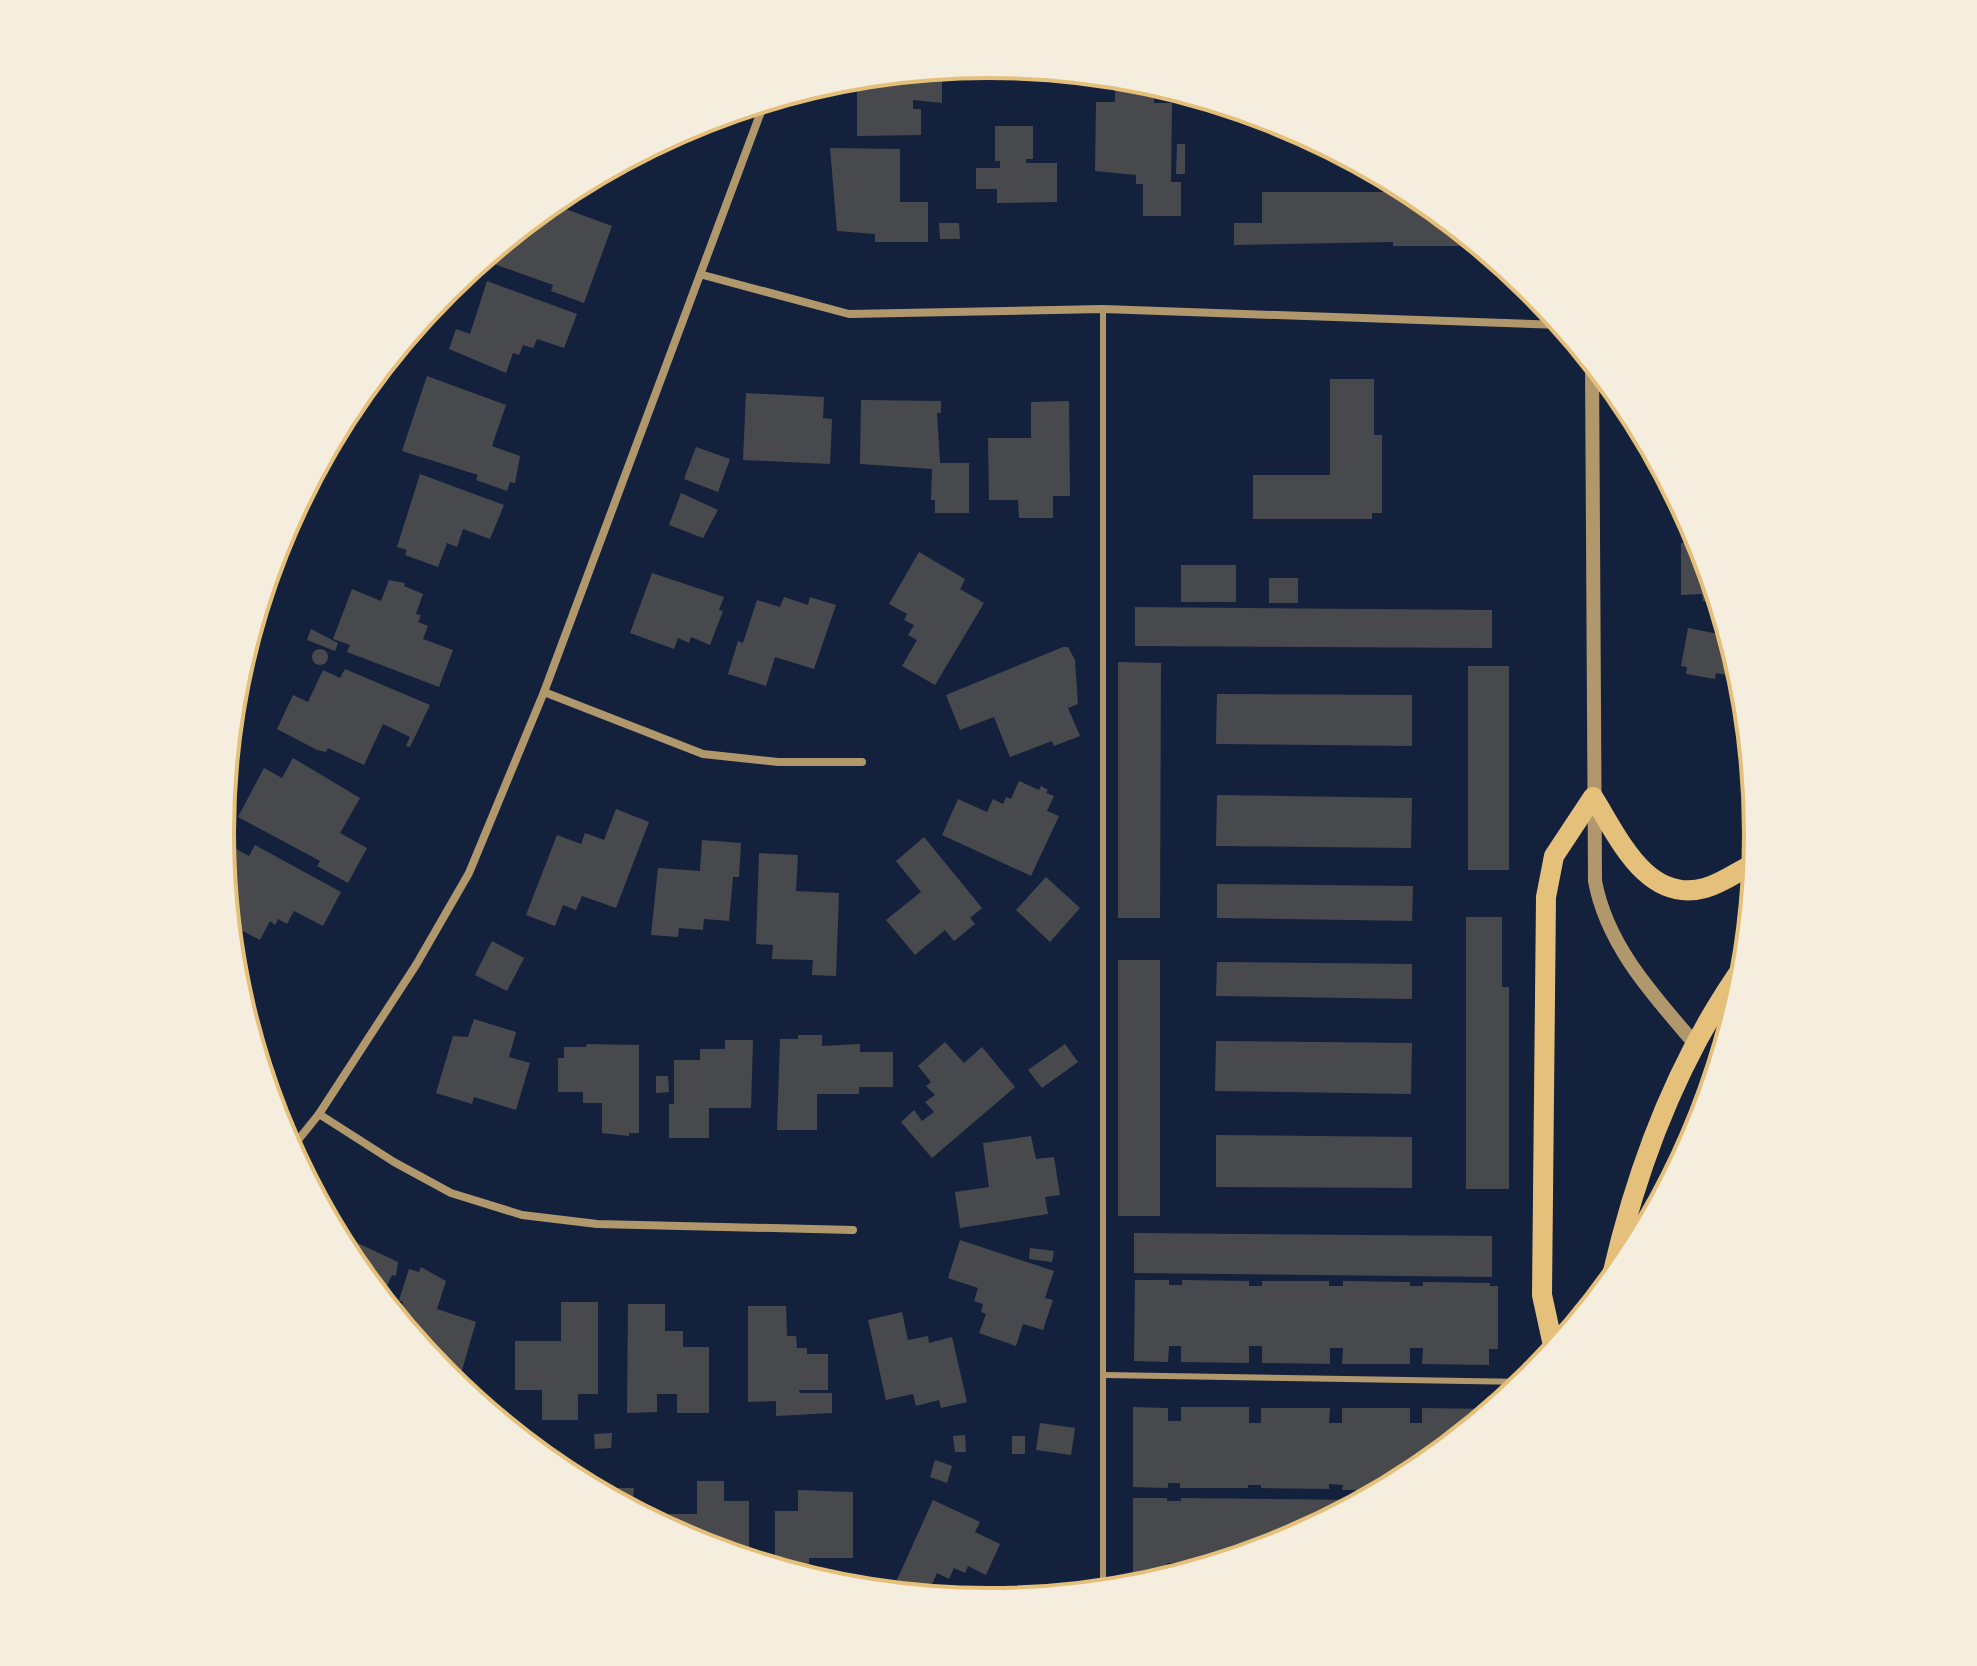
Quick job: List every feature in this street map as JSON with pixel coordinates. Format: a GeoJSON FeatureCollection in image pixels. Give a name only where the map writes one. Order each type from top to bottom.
{"type":"FeatureCollection","features":[{"type":"Feature","properties":{"kind":"main road"},"geometry":{"type":"LineString","coordinates":[[1551,1336],[1542,1295],[1546,897],[1554,856],[1593,797],[1632,860],[1659,882],[1684,890],[1705,888],[1743,869]]}},
{"type":"Feature","properties":{"kind":"main road"},"geometry":{"type":"LineString","coordinates":[[1622,1243],[1648,1153],[1696,1045],[1725,996]]}},
{"type":"Feature","properties":{"kind":"street"},"geometry":{"type":"LineString","coordinates":[[299,1139],[319,1114],[416,965],[469,873],[544,692],[703,275],[760,114]]}},
{"type":"Feature","properties":{"kind":"street"},"geometry":{"type":"LineString","coordinates":[[703,275],[849,314],[1103,309],[1546,324]]}},
{"type":"Feature","properties":{"kind":"street"},"geometry":{"type":"LineString","coordinates":[[1592,380],[1594,869],[1606,921],[1644,982],[1696,1045]]}},
{"type":"Feature","properties":{"kind":"street"},"geometry":{"type":"LineString","coordinates":[[544,692],[703,754],[778,762],[862,762]]}},
{"type":"Feature","properties":{"kind":"street"},"geometry":{"type":"LineString","coordinates":[[319,1114],[394,1162],[451,1193],[522,1215],[597,1224],[853,1230]]}},
{"type":"Feature","properties":{"kind":"lane"},"geometry":{"type":"LineString","coordinates":[[1103,309],[1103,1579]]}},
{"type":"Feature","properties":{"kind":"lane"},"geometry":{"type":"LineString","coordinates":[[1103,1375],[1506,1382]]}},
{"type":"Feature","properties":{"kind":"building"},"geometry":{"type":"Polygon","coordinates":[[[942,80],[942,103],[913,100],[913,109],[921,109],[921,135],[857,136],[857,90],[942,80]]]}},
{"type":"Feature","properties":{"kind":"building"},"geometry":{"type":"Polygon","coordinates":[[[1115,89],[1154,97],[1154,103],[1172,103],[1171,182],[1181,182],[1181,216],[1143,216],[1143,184],[1136,184],[1136,175],[1095,171],[1096,102],[1115,102],[1115,89]]]}},
{"type":"Feature","properties":{"kind":"building"},"geometry":{"type":"Polygon","coordinates":[[[995,126],[1033,126],[1033,159],[1026,159],[1026,163],[1057,163],[1057,202],[997,203],[997,189],[976,189],[976,168],[1000,168],[1000,161],[995,161],[995,126]]]}},
{"type":"Feature","properties":{"kind":"building"},"geometry":{"type":"Polygon","coordinates":[[[1177,144],[1185,144],[1185,174],[1176,174],[1177,144]]]}},
{"type":"Feature","properties":{"kind":"building"},"geometry":{"type":"Polygon","coordinates":[[[830,148],[900,149],[900,202],[928,202],[928,242],[875,242],[875,234],[837,231],[830,148]]]}},
{"type":"Feature","properties":{"kind":"building"},"geometry":{"type":"Polygon","coordinates":[[[1262,192],[1387,192],[1463,246],[1393,246],[1393,242],[1234,245],[1234,223],[1262,223],[1262,192]]]}},
{"type":"Feature","properties":{"kind":"building"},"geometry":{"type":"Polygon","coordinates":[[[564,209],[612,226],[584,303],[551,291],[553,285],[493,264],[564,209]]]}},
{"type":"Feature","properties":{"kind":"building"},"geometry":{"type":"Polygon","coordinates":[[[939,223],[959,223],[960,239],[940,239],[939,223]]]}},
{"type":"Feature","properties":{"kind":"building"},"geometry":{"type":"Polygon","coordinates":[[[487,281],[577,314],[564,348],[537,339],[533,348],[523,345],[519,355],[513,353],[506,373],[449,349],[456,329],[470,334],[487,281]]]}},
{"type":"Feature","properties":{"kind":"building"},"geometry":{"type":"Polygon","coordinates":[[[427,376],[506,405],[492,446],[520,456],[515,483],[510,482],[507,491],[476,480],[478,475],[402,451],[427,376]]]}},
{"type":"Feature","properties":{"kind":"building"},"geometry":{"type":"Polygon","coordinates":[[[1330,379],[1374,379],[1374,435],[1382,435],[1382,513],[1372,513],[1372,519],[1253,519],[1253,475],[1330,475],[1330,379]]]}},
{"type":"Feature","properties":{"kind":"building"},"geometry":{"type":"Polygon","coordinates":[[[746,393],[824,397],[823,418],[832,419],[830,464],[743,460],[746,393]]]}},
{"type":"Feature","properties":{"kind":"building"},"geometry":{"type":"Polygon","coordinates":[[[861,400],[941,401],[941,413],[937,413],[940,463],[969,463],[969,513],[935,513],[935,500],[931,500],[932,469],[860,464],[861,400]]]}},
{"type":"Feature","properties":{"kind":"building"},"geometry":{"type":"Polygon","coordinates":[[[1069,401],[1070,496],[1053,496],[1053,518],[1019,518],[1018,500],[989,500],[988,438],[1031,438],[1031,402],[1069,401]]]}},
{"type":"Feature","properties":{"kind":"building"},"geometry":{"type":"Polygon","coordinates":[[[696,447],[730,459],[718,492],[684,479],[696,447]]]}},
{"type":"Feature","properties":{"kind":"building"},"geometry":{"type":"Polygon","coordinates":[[[420,474],[504,505],[490,539],[463,529],[457,547],[447,543],[438,567],[405,555],[407,550],[397,547],[420,474]]]}},
{"type":"Feature","properties":{"kind":"building"},"geometry":{"type":"Polygon","coordinates":[[[681,493],[718,510],[703,538],[669,525],[681,493]]]}},
{"type":"Feature","properties":{"kind":"building"},"geometry":{"type":"Polygon","coordinates":[[[1681,543],[1686,544],[1706,601],[1703,601],[1702,594],[1681,595],[1681,543]]]}},
{"type":"Feature","properties":{"kind":"building"},"geometry":{"type":"Polygon","coordinates":[[[919,552],[965,579],[960,589],[984,603],[935,685],[902,666],[917,640],[908,635],[914,625],[904,620],[907,614],[889,604],[919,552]]]}},
{"type":"Feature","properties":{"kind":"building"},"geometry":{"type":"Polygon","coordinates":[[[1181,565],[1236,565],[1236,602],[1181,602],[1181,565]]]}},
{"type":"Feature","properties":{"kind":"building"},"geometry":{"type":"Polygon","coordinates":[[[652,573],[724,597],[719,610],[723,611],[710,645],[691,637],[689,643],[678,638],[674,649],[630,633],[652,573]]]}},
{"type":"Feature","properties":{"kind":"building"},"geometry":{"type":"Polygon","coordinates":[[[1269,578],[1298,578],[1298,603],[1269,603],[1269,578]]]}},
{"type":"Feature","properties":{"kind":"building"},"geometry":{"type":"Polygon","coordinates":[[[389,580],[405,583],[404,586],[423,594],[416,614],[421,615],[418,622],[428,626],[423,639],[453,650],[439,687],[347,652],[350,645],[333,639],[352,589],[381,601],[389,580]]]}},
{"type":"Feature","properties":{"kind":"building"},"geometry":{"type":"Polygon","coordinates":[[[784,597],[808,605],[810,597],[836,605],[814,669],[775,657],[766,686],[728,674],[738,641],[743,643],[757,600],[780,607],[784,597]]]}},
{"type":"Feature","properties":{"kind":"building"},"geometry":{"type":"Polygon","coordinates":[[[1135,607],[1492,610],[1492,648],[1135,646],[1135,607]]]}},
{"type":"Feature","properties":{"kind":"building"},"geometry":{"type":"Polygon","coordinates":[[[1688,628],[1717,634],[1727,675],[1716,673],[1715,679],[1686,674],[1687,667],[1681,666],[1688,628]]]}},
{"type":"Feature","properties":{"kind":"building"},"geometry":{"type":"Polygon","coordinates":[[[311,629],[338,643],[335,651],[307,640],[311,629]]]}},
{"type":"Feature","properties":{"kind":"building"},"geometry":{"type":"Polygon","coordinates":[[[1068,647],[1075,660],[1078,704],[1068,708],[1080,736],[1054,746],[1052,741],[1010,757],[994,717],[960,730],[946,695],[1068,647]]]}},
{"type":"Feature","properties":{"kind":"building"},"geometry":{"type":"Polygon","coordinates":[[[320,649],[328,657],[320,665],[312,657],[320,649]]]}},
{"type":"Feature","properties":{"kind":"building"},"geometry":{"type":"Polygon","coordinates":[[[1118,662],[1161,663],[1160,918],[1118,918],[1118,662]]]}},
{"type":"Feature","properties":{"kind":"building"},"geometry":{"type":"Polygon","coordinates":[[[1468,666],[1509,666],[1509,870],[1468,870],[1468,666]]]}},
{"type":"Feature","properties":{"kind":"building"},"geometry":{"type":"Polygon","coordinates":[[[345,669],[430,705],[410,747],[406,746],[410,737],[383,724],[364,765],[328,748],[326,752],[317,750],[277,729],[293,695],[308,702],[323,670],[340,678],[345,669]]]}},
{"type":"Feature","properties":{"kind":"building"},"geometry":{"type":"Polygon","coordinates":[[[1217,694],[1412,695],[1412,746],[1216,744],[1217,694]]]}},
{"type":"Feature","properties":{"kind":"building"},"geometry":{"type":"Polygon","coordinates":[[[293,758],[360,798],[340,833],[367,848],[348,883],[317,866],[320,861],[238,817],[264,768],[282,778],[293,758]]]}},
{"type":"Feature","properties":{"kind":"building"},"geometry":{"type":"Polygon","coordinates":[[[1019,781],[1039,790],[1041,786],[1048,790],[1046,793],[1054,796],[1047,811],[1059,816],[1031,876],[942,835],[958,799],[987,812],[993,799],[1003,804],[1006,797],[1011,799],[1019,781]]]}},
{"type":"Feature","properties":{"kind":"building"},"geometry":{"type":"Polygon","coordinates":[[[1217,795],[1412,798],[1411,848],[1216,846],[1217,795]]]}},
{"type":"Feature","properties":{"kind":"building"},"geometry":{"type":"Polygon","coordinates":[[[616,809],[649,822],[616,908],[582,896],[576,910],[563,905],[555,926],[526,915],[557,835],[581,844],[585,833],[604,840],[616,809]]]}},
{"type":"Feature","properties":{"kind":"building"},"geometry":{"type":"Polygon","coordinates":[[[924,837],[982,908],[970,918],[975,924],[954,941],[945,930],[915,955],[886,920],[921,892],[896,861],[924,837]]]}},
{"type":"Feature","properties":{"kind":"building"},"geometry":{"type":"Polygon","coordinates":[[[702,840],[741,843],[739,877],[733,877],[729,921],[704,919],[703,930],[679,928],[678,937],[651,935],[658,868],[700,871],[702,840]]]}},
{"type":"Feature","properties":{"kind":"building"},"geometry":{"type":"Polygon","coordinates":[[[255,845],[341,892],[323,926],[294,911],[287,924],[278,919],[275,925],[270,921],[260,940],[240,929],[234,848],[249,856],[255,845]]]}},
{"type":"Feature","properties":{"kind":"building"},"geometry":{"type":"Polygon","coordinates":[[[759,853],[798,855],[796,891],[839,893],[836,976],[812,975],[813,960],[772,959],[773,945],[756,944],[759,853]]]}},
{"type":"Feature","properties":{"kind":"building"},"geometry":{"type":"Polygon","coordinates":[[[1046,877],[1080,908],[1050,942],[1016,910],[1046,877]]]}},
{"type":"Feature","properties":{"kind":"building"},"geometry":{"type":"Polygon","coordinates":[[[1217,884],[1413,886],[1412,921],[1217,918],[1217,884]]]}},
{"type":"Feature","properties":{"kind":"building"},"geometry":{"type":"Polygon","coordinates":[[[1466,917],[1502,917],[1502,987],[1509,987],[1509,1189],[1466,1189],[1466,917]]]}},
{"type":"Feature","properties":{"kind":"building"},"geometry":{"type":"Polygon","coordinates":[[[492,941],[524,958],[507,991],[475,975],[492,941]]]}},
{"type":"Feature","properties":{"kind":"building"},"geometry":{"type":"Polygon","coordinates":[[[1118,960],[1160,960],[1160,1216],[1118,1216],[1118,960]]]}},
{"type":"Feature","properties":{"kind":"building"},"geometry":{"type":"Polygon","coordinates":[[[1217,962],[1412,964],[1412,999],[1216,996],[1217,962]]]}},
{"type":"Feature","properties":{"kind":"building"},"geometry":{"type":"Polygon","coordinates":[[[474,1019],[516,1032],[509,1057],[530,1063],[516,1110],[474,1097],[472,1104],[436,1093],[453,1036],[468,1037],[474,1019]]]}},
{"type":"Feature","properties":{"kind":"building"},"geometry":{"type":"Polygon","coordinates":[[[798,1035],[822,1035],[822,1046],[860,1044],[860,1052],[893,1052],[893,1087],[859,1087],[859,1094],[817,1094],[817,1130],[777,1130],[780,1039],[798,1039],[798,1035]]]}},
{"type":"Feature","properties":{"kind":"building"},"geometry":{"type":"Polygon","coordinates":[[[725,1040],[753,1040],[751,1108],[709,1108],[709,1138],[669,1138],[669,1104],[674,1104],[674,1060],[700,1060],[700,1049],[725,1049],[725,1040]]]}},
{"type":"Feature","properties":{"kind":"building"},"geometry":{"type":"Polygon","coordinates":[[[1216,1041],[1412,1043],[1411,1094],[1215,1091],[1216,1041]]]}},
{"type":"Feature","properties":{"kind":"building"},"geometry":{"type":"Polygon","coordinates":[[[945,1042],[964,1063],[982,1047],[1015,1087],[932,1158],[901,1122],[914,1110],[922,1121],[934,1112],[925,1102],[935,1095],[926,1086],[931,1082],[918,1066],[945,1042]]]}},
{"type":"Feature","properties":{"kind":"building"},"geometry":{"type":"Polygon","coordinates":[[[587,1044],[639,1045],[639,1133],[629,1133],[629,1136],[602,1133],[602,1103],[583,1103],[583,1092],[558,1092],[558,1058],[564,1058],[564,1047],[586,1047],[587,1044]]]}},
{"type":"Feature","properties":{"kind":"building"},"geometry":{"type":"Polygon","coordinates":[[[1065,1044],[1078,1062],[1042,1088],[1028,1070],[1065,1044]]]}},
{"type":"Feature","properties":{"kind":"building"},"geometry":{"type":"Polygon","coordinates":[[[656,1076],[668,1076],[669,1092],[656,1093],[656,1076]]]}},
{"type":"Feature","properties":{"kind":"building"},"geometry":{"type":"Polygon","coordinates":[[[1216,1135],[1412,1137],[1412,1188],[1216,1187],[1216,1135]]]}},
{"type":"Feature","properties":{"kind":"building"},"geometry":{"type":"Polygon","coordinates":[[[1031,1136],[1036,1159],[1054,1157],[1060,1195],[1045,1197],[1048,1214],[960,1228],[955,1192],[989,1187],[983,1143],[1031,1136]]]}},
{"type":"Feature","properties":{"kind":"building"},"geometry":{"type":"Polygon","coordinates":[[[1134,1233],[1492,1236],[1492,1277],[1134,1273],[1134,1233]]]}},
{"type":"Feature","properties":{"kind":"building"},"geometry":{"type":"Polygon","coordinates":[[[960,1240],[1054,1271],[1045,1298],[1053,1300],[1043,1330],[1023,1324],[1016,1346],[979,1333],[986,1314],[981,1312],[983,1304],[974,1301],[978,1288],[948,1278],[960,1240]]]}},
{"type":"Feature","properties":{"kind":"building"},"geometry":{"type":"Polygon","coordinates":[[[355,1242],[398,1262],[396,1276],[392,1275],[386,1288],[355,1242]]]}},
{"type":"Feature","properties":{"kind":"building"},"geometry":{"type":"Polygon","coordinates":[[[1030,1248],[1054,1251],[1052,1262],[1029,1259],[1030,1248]]]}},
{"type":"Feature","properties":{"kind":"building"},"geometry":{"type":"Polygon","coordinates":[[[421,1267],[446,1281],[437,1309],[476,1322],[461,1373],[402,1307],[403,1302],[399,1300],[409,1269],[419,1272],[421,1267]]]}},
{"type":"Feature","properties":{"kind":"building"},"geometry":{"type":"Polygon","coordinates":[[[1135,1280],[1169,1280],[1169,1285],[1182,1285],[1182,1280],[1249,1281],[1249,1286],[1262,1286],[1262,1281],[1329,1281],[1329,1286],[1343,1286],[1343,1281],[1410,1282],[1410,1286],[1423,1286],[1423,1282],[1490,1283],[1490,1286],[1498,1286],[1498,1349],[1489,1349],[1489,1365],[1422,1364],[1423,1348],[1410,1348],[1410,1364],[1342,1364],[1343,1348],[1330,1348],[1330,1364],[1262,1363],[1262,1346],[1249,1346],[1249,1363],[1181,1362],[1181,1346],[1169,1346],[1168,1362],[1134,1361],[1135,1280]]]}},
{"type":"Feature","properties":{"kind":"building"},"geometry":{"type":"Polygon","coordinates":[[[561,1302],[598,1302],[598,1394],[578,1394],[578,1420],[542,1420],[542,1390],[515,1390],[515,1341],[561,1341],[561,1302]]]}},
{"type":"Feature","properties":{"kind":"building"},"geometry":{"type":"Polygon","coordinates":[[[628,1304],[665,1304],[665,1331],[683,1331],[683,1347],[709,1347],[709,1413],[677,1413],[677,1394],[657,1394],[657,1412],[627,1413],[628,1304]]]}},
{"type":"Feature","properties":{"kind":"building"},"geometry":{"type":"Polygon","coordinates":[[[748,1306],[786,1306],[787,1336],[796,1336],[797,1348],[807,1348],[807,1354],[828,1354],[828,1390],[799,1390],[800,1393],[832,1393],[832,1413],[776,1416],[776,1401],[748,1402],[748,1306]]]}},
{"type":"Feature","properties":{"kind":"building"},"geometry":{"type":"Polygon","coordinates":[[[902,1312],[908,1340],[928,1336],[929,1343],[952,1337],[967,1402],[941,1408],[939,1400],[916,1406],[913,1394],[886,1400],[868,1320],[902,1312]]]}},
{"type":"Feature","properties":{"kind":"building"},"geometry":{"type":"Polygon","coordinates":[[[1133,1407],[1168,1408],[1168,1421],[1181,1421],[1181,1407],[1249,1407],[1249,1423],[1261,1423],[1261,1408],[1330,1408],[1329,1423],[1342,1423],[1342,1408],[1410,1408],[1410,1423],[1422,1423],[1422,1408],[1476,1409],[1408,1461],[1360,1490],[1342,1490],[1343,1485],[1329,1484],[1329,1489],[1261,1488],[1261,1485],[1248,1485],[1248,1488],[1180,1488],[1180,1483],[1168,1483],[1168,1488],[1133,1487],[1133,1407]]]}},
{"type":"Feature","properties":{"kind":"building"},"geometry":{"type":"Polygon","coordinates":[[[1040,1423],[1075,1428],[1071,1455],[1036,1450],[1040,1423]]]}},
{"type":"Feature","properties":{"kind":"building"},"geometry":{"type":"Polygon","coordinates":[[[612,1433],[611,1448],[595,1449],[594,1434],[612,1433]]]}},
{"type":"Feature","properties":{"kind":"building"},"geometry":{"type":"Polygon","coordinates":[[[965,1435],[966,1452],[955,1452],[953,1436],[965,1435]]]}},
{"type":"Feature","properties":{"kind":"building"},"geometry":{"type":"Polygon","coordinates":[[[1012,1436],[1025,1436],[1025,1454],[1012,1454],[1012,1436]]]}},
{"type":"Feature","properties":{"kind":"building"},"geometry":{"type":"Polygon","coordinates":[[[935,1460],[952,1466],[947,1483],[930,1477],[935,1460]]]}},
{"type":"Feature","properties":{"kind":"building"},"geometry":{"type":"Polygon","coordinates":[[[697,1481],[724,1481],[724,1501],[749,1501],[749,1549],[669,1517],[669,1514],[697,1514],[697,1481]]]}},
{"type":"Feature","properties":{"kind":"building"},"geometry":{"type":"Polygon","coordinates":[[[613,1488],[634,1488],[633,1499],[613,1488]]]}},
{"type":"Feature","properties":{"kind":"building"},"geometry":{"type":"Polygon","coordinates":[[[798,1490],[853,1492],[853,1558],[809,1558],[809,1566],[775,1557],[775,1511],[798,1511],[798,1490]]]}},
{"type":"Feature","properties":{"kind":"building"},"geometry":{"type":"Polygon","coordinates":[[[1133,1498],[1167,1498],[1167,1501],[1181,1501],[1181,1498],[1342,1500],[1277,1531],[1231,1548],[1133,1574],[1133,1498]]]}},
{"type":"Feature","properties":{"kind":"building"},"geometry":{"type":"Polygon","coordinates":[[[933,1500],[980,1522],[975,1532],[1000,1544],[986,1575],[968,1566],[965,1573],[954,1568],[949,1579],[937,1573],[932,1585],[896,1582],[933,1500]]]}}]}
